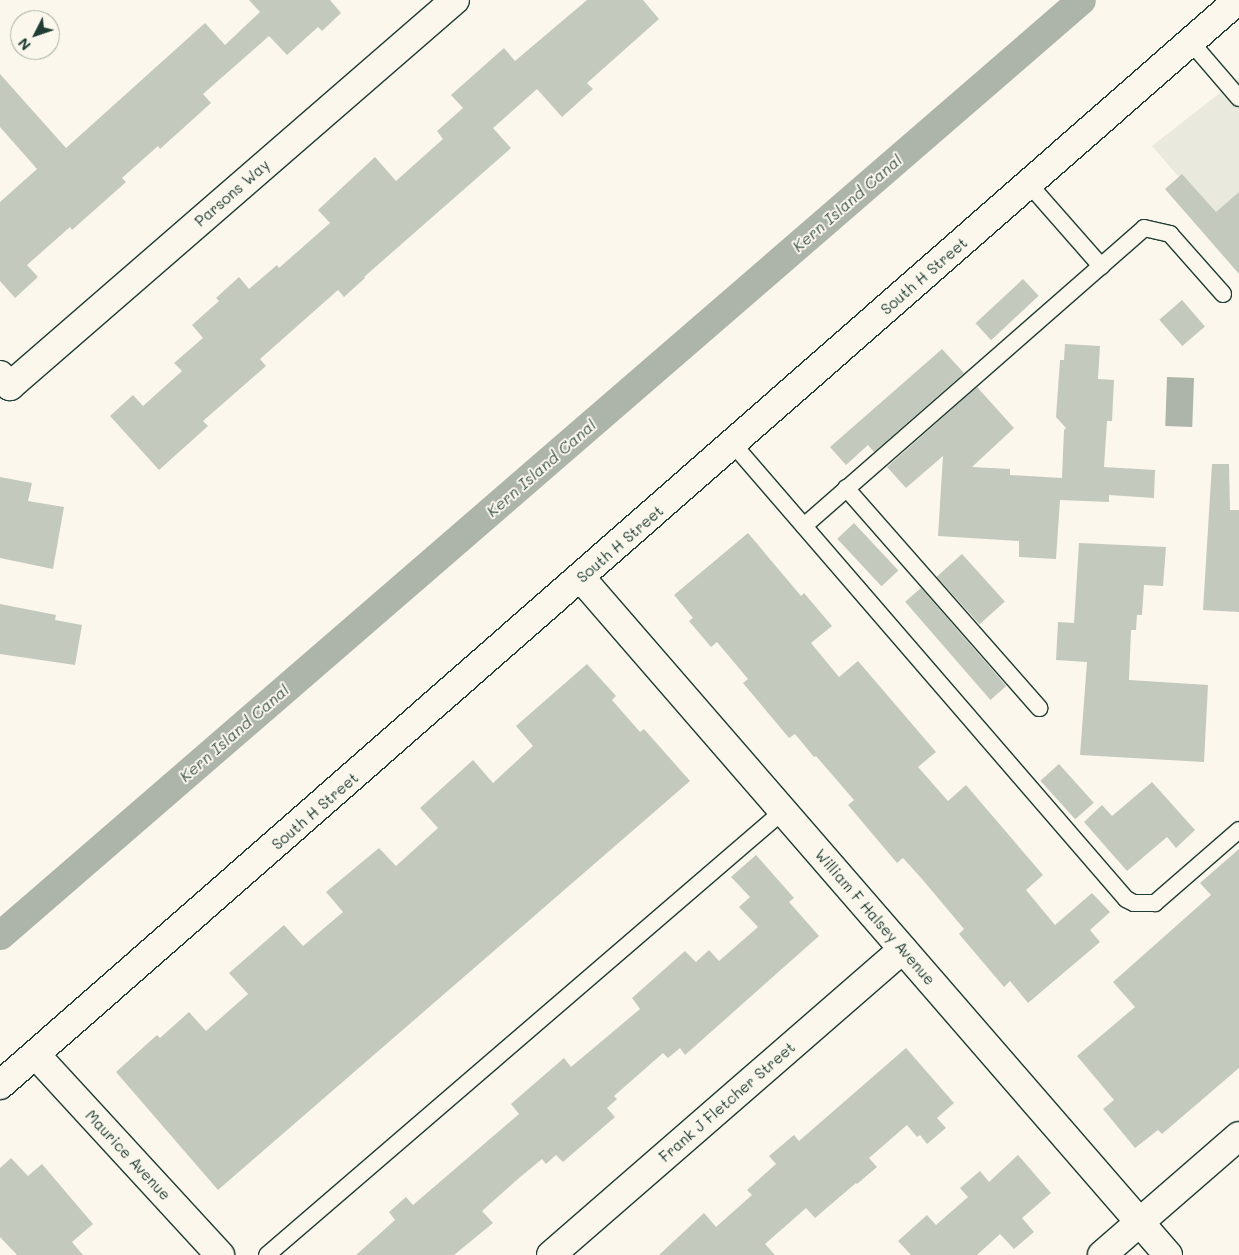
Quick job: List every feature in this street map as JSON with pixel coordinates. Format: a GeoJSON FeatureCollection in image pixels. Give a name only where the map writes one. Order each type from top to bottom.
{"type":"FeatureCollection","features":[{"type":"Feature","properties":{"kind":"street","name":"Parsons Way"},"geometry":{"type":"LineString","coordinates":[[5,381],[455,0]]}},
{"type":"Feature","properties":{"kind":"street","name":"South H Street"},"geometry":{"type":"LineString","coordinates":[[0,1085],[581,578],[1238,0]]}},
{"type":"Feature","properties":{"kind":"street","name":"William F Halsey Avenue"},"geometry":{"type":"LineString","coordinates":[[581,578],[1168,1255]]}},
{"type":"Feature","properties":{"kind":"street","name":"Frank J Fletcher Street"},"geometry":{"type":"LineString","coordinates":[[551,1255],[903,950]]}},
{"type":"Feature","properties":{"kind":"street","name":"Maurice Avenue"},"geometry":{"type":"LineString","coordinates":[[36,1055],[220,1255]]}},
{"type":"Feature","properties":{"kind":"street"},"geometry":{"type":"LineString","coordinates":[[1102,1255],[1239,1136]]}},
{"type":"Feature","properties":{"kind":"lane"},"geometry":{"type":"LineString","coordinates":[[1190,41],[1239,98]]}},
{"type":"Feature","properties":{"kind":"lane"},"geometry":{"type":"LineString","coordinates":[[1028,183],[1101,266]]}},
{"type":"Feature","properties":{"kind":"lane"},"geometry":{"type":"LineString","coordinates":[[804,526],[1144,228],[1156,229],[1170,234],[1223,294]]}},
{"type":"Feature","properties":{"kind":"lane"},"geometry":{"type":"LineString","coordinates":[[733,444],[1126,899],[1134,903],[1155,902],[1239,830]]}},
{"type":"Feature","properties":{"kind":"lane"},"geometry":{"type":"LineString","coordinates":[[846,488],[1039,708]]}},
{"type":"Feature","properties":{"kind":"lane"},"geometry":{"type":"LineString","coordinates":[[267,1255],[784,812]]}},
{"type":"Feature","properties":{"kind":"shaded area"},"geometry":{"type":"Polygon","coordinates":[[[1239,78],[1239,246],[1152,146],[1239,78]]]}},
{"type":"Feature","properties":{"kind":"shaded area"},"geometry":{"type":"Polygon","coordinates":[[[1167,377],[1194,378],[1192,427],[1165,426],[1167,377]]]}},
{"type":"Feature","properties":{"kind":"building"},"geometry":{"type":"Polygon","coordinates":[[[249,0],[330,0],[341,13],[322,31],[318,27],[287,55],[269,36],[203,94],[211,103],[160,149],[158,146],[122,178],[126,182],[72,230],[70,227],[27,265],[38,277],[15,298],[0,281],[0,202],[37,169],[0,127],[0,74],[66,148],[205,23],[225,45],[260,12],[249,0]]]}},
{"type":"Feature","properties":{"kind":"building"},"geometry":{"type":"Polygon","coordinates":[[[587,0],[643,0],[659,19],[587,83],[593,89],[562,117],[537,89],[493,128],[511,148],[364,277],[344,297],[338,290],[260,359],[266,366],[203,421],[208,426],[159,470],[110,416],[133,395],[143,406],[182,371],[174,363],[203,338],[192,325],[219,301],[216,298],[239,277],[249,289],[277,265],[279,268],[330,223],[318,210],[375,157],[396,181],[443,139],[437,131],[463,108],[451,95],[504,48],[515,61],[587,0]]]}},
{"type":"Feature","properties":{"kind":"building"},"geometry":{"type":"Polygon","coordinates":[[[1182,174],[1216,212],[1239,192],[1239,274],[1165,189],[1182,174]]]}},
{"type":"Feature","properties":{"kind":"building"},"geometry":{"type":"Polygon","coordinates":[[[1023,279],[1039,296],[991,340],[975,323],[1023,279]]]}},
{"type":"Feature","properties":{"kind":"building"},"geometry":{"type":"Polygon","coordinates":[[[1182,300],[1205,326],[1182,346],[1159,320],[1182,300]]]}},
{"type":"Feature","properties":{"kind":"building"},"geometry":{"type":"Polygon","coordinates":[[[1065,344],[1100,346],[1098,379],[1114,380],[1112,421],[1107,421],[1104,467],[1155,470],[1154,498],[1109,495],[1109,502],[1060,500],[1056,559],[1019,557],[1019,541],[938,536],[943,456],[906,488],[887,467],[977,387],[1014,428],[972,467],[1010,469],[1010,475],[1062,478],[1064,430],[1066,428],[1056,417],[1060,360],[1064,360],[1065,344]]]}},
{"type":"Feature","properties":{"kind":"building"},"geometry":{"type":"Polygon","coordinates":[[[942,349],[964,373],[874,452],[868,445],[846,465],[830,447],[942,349]]]}},
{"type":"Feature","properties":{"kind":"building"},"geometry":{"type":"Polygon","coordinates":[[[1212,464],[1229,464],[1230,510],[1239,510],[1239,612],[1203,610],[1212,464]]]}},
{"type":"Feature","properties":{"kind":"building"},"geometry":{"type":"Polygon","coordinates":[[[0,477],[32,483],[28,501],[64,507],[53,569],[0,558],[0,477]]]}},
{"type":"Feature","properties":{"kind":"building"},"geometry":{"type":"Polygon","coordinates":[[[854,523],[898,571],[882,586],[837,539],[854,523]]]}},
{"type":"Feature","properties":{"kind":"building"},"geometry":{"type":"Polygon","coordinates":[[[748,533],[801,596],[804,593],[832,626],[811,643],[839,677],[858,661],[936,752],[918,767],[948,801],[966,785],[1043,875],[1026,890],[1055,925],[1092,893],[1110,912],[1090,930],[1100,942],[1028,1003],[1010,981],[1004,987],[959,934],[964,929],[922,879],[903,858],[897,863],[848,805],[854,800],[795,734],[789,738],[743,683],[748,679],[717,642],[711,647],[689,621],[693,618],[674,595],[748,533]]]}},
{"type":"Feature","properties":{"kind":"building"},"geometry":{"type":"Polygon","coordinates":[[[1079,543],[1166,547],[1163,586],[1144,585],[1142,615],[1137,615],[1136,630],[1131,630],[1129,680],[1208,685],[1204,762],[1080,755],[1087,662],[1056,660],[1058,622],[1074,623],[1079,543]]]}},
{"type":"Feature","properties":{"kind":"building"},"geometry":{"type":"Polygon","coordinates":[[[962,554],[1005,602],[980,624],[937,577],[962,554]]]}},
{"type":"Feature","properties":{"kind":"building"},"geometry":{"type":"Polygon","coordinates":[[[921,588],[1006,686],[990,700],[905,602],[921,588]]]}},
{"type":"Feature","properties":{"kind":"building"},"geometry":{"type":"Polygon","coordinates":[[[0,604],[56,615],[55,620],[82,625],[75,665],[0,654],[0,604]]]}},
{"type":"Feature","properties":{"kind":"building"},"geometry":{"type":"Polygon","coordinates":[[[587,664],[616,696],[612,700],[640,732],[644,729],[690,781],[218,1190],[116,1072],[157,1035],[160,1038],[189,1012],[206,1031],[248,994],[229,973],[284,925],[303,946],[343,912],[326,892],[379,848],[396,866],[438,828],[420,808],[473,760],[493,783],[533,746],[516,726],[587,664]]]}},
{"type":"Feature","properties":{"kind":"building"},"geometry":{"type":"Polygon","coordinates":[[[1059,764],[1094,803],[1075,819],[1040,781],[1059,764]]]}},
{"type":"Feature","properties":{"kind":"building"},"geometry":{"type":"Polygon","coordinates":[[[1152,782],[1195,830],[1176,848],[1167,837],[1127,871],[1084,822],[1102,805],[1112,816],[1152,782]]]}},
{"type":"Feature","properties":{"kind":"building"},"geometry":{"type":"Polygon","coordinates":[[[1239,849],[1239,1068],[1162,1134],[1158,1130],[1135,1148],[1103,1109],[1114,1100],[1077,1056],[1135,1007],[1113,982],[1211,895],[1200,883],[1239,849]]]}},
{"type":"Feature","properties":{"kind":"building"},"geometry":{"type":"Polygon","coordinates":[[[756,855],[794,898],[789,902],[819,936],[685,1055],[680,1048],[668,1058],[663,1053],[614,1096],[617,1099],[607,1108],[615,1117],[563,1162],[556,1155],[546,1164],[542,1159],[519,1178],[482,1211],[493,1223],[454,1255],[356,1255],[395,1220],[389,1212],[406,1197],[413,1205],[519,1114],[511,1104],[527,1090],[564,1058],[571,1067],[640,1009],[632,998],[685,951],[696,962],[709,950],[719,961],[758,927],[739,907],[750,897],[731,877],[756,855]]]}},
{"type":"Feature","properties":{"kind":"building"},"geometry":{"type":"Polygon","coordinates":[[[906,1048],[954,1103],[937,1118],[946,1128],[927,1144],[920,1135],[917,1137],[907,1125],[869,1158],[877,1167],[857,1184],[815,1218],[806,1208],[765,1244],[775,1255],[659,1255],[704,1213],[716,1227],[752,1195],[747,1190],[776,1164],[769,1156],[794,1135],[799,1141],[906,1048]]]}},
{"type":"Feature","properties":{"kind":"building"},"geometry":{"type":"Polygon","coordinates":[[[1018,1155],[1051,1193],[1022,1218],[1034,1232],[1014,1249],[1000,1234],[977,1255],[911,1255],[898,1241],[927,1215],[936,1225],[968,1197],[960,1188],[980,1171],[989,1182],[1018,1155]]]}},
{"type":"Feature","properties":{"kind":"building"},"geometry":{"type":"Polygon","coordinates":[[[11,1158],[28,1176],[42,1164],[93,1224],[72,1242],[83,1255],[17,1255],[0,1237],[0,1168],[11,1158]]]}},
{"type":"Feature","properties":{"kind":"waterway","name":"Kern Island Canal"},"geometry":{"type":"LineString","coordinates":[[0,935],[1081,0]]}}]}
